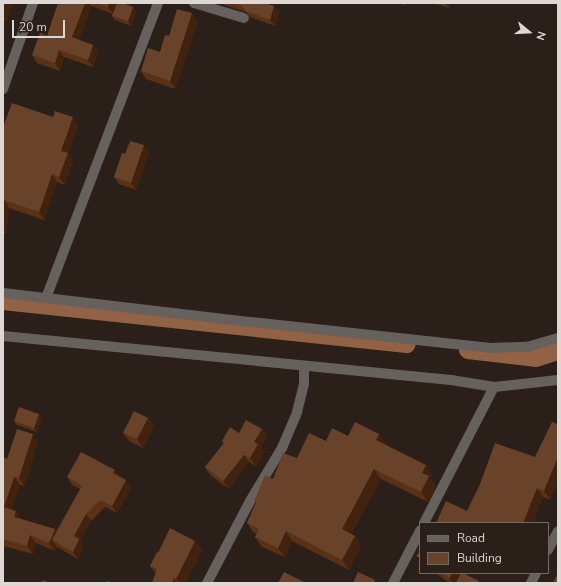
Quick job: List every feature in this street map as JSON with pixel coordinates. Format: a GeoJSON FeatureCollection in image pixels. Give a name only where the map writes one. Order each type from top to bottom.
{"type":"FeatureCollection","features":[{"type":"Feature","properties":{"kind":"street"},"geometry":{"type":"LineString","coordinates":[[3,89],[33,3]]}},
{"type":"Feature","properties":{"kind":"street"},"geometry":{"type":"LineString","coordinates":[[46,298],[158,3]]}},
{"type":"Feature","properties":{"kind":"street"},"geometry":{"type":"LineString","coordinates":[[194,3],[244,18]]}},
{"type":"Feature","properties":{"kind":"street"},"geometry":{"type":"LineString","coordinates":[[3,293],[491,348],[527,346],[558,338]]}},
{"type":"Feature","properties":{"kind":"street"},"geometry":{"type":"LineString","coordinates":[[4,339],[451,380],[494,387],[558,380]]}},
{"type":"Feature","properties":{"kind":"street"},"geometry":{"type":"LineString","coordinates":[[207,583],[250,501],[282,448],[297,412],[304,384],[304,367]]}},
{"type":"Feature","properties":{"kind":"street"},"geometry":{"type":"LineString","coordinates":[[425,522],[494,387]]}},
{"type":"Feature","properties":{"kind":"street"},"geometry":{"type":"LineString","coordinates":[[549,548],[558,531]]}},
{"type":"Feature","properties":{"kind":"street"},"geometry":{"type":"LineString","coordinates":[[393,583],[419,533]]}},
{"type":"Feature","properties":{"kind":"street"},"geometry":{"type":"LineString","coordinates":[[531,583],[536,574]]}},
{"type":"Feature","properties":{"kind":"building"},"geometry":{"type":"Polygon","coordinates":[[[58,3],[85,3],[72,37],[93,45],[88,60],[59,50],[55,63],[32,55],[40,33],[47,36],[58,3]]]}},
{"type":"Feature","properties":{"kind":"building"},"geometry":{"type":"Polygon","coordinates":[[[98,3],[109,3],[108,7],[98,3]]]}},
{"type":"Feature","properties":{"kind":"building"},"geometry":{"type":"Polygon","coordinates":[[[117,3],[123,3],[133,7],[128,21],[112,16],[117,3]]]}},
{"type":"Feature","properties":{"kind":"building"},"geometry":{"type":"Polygon","coordinates":[[[233,3],[264,3],[274,6],[270,20],[246,11],[242,6],[233,3]]]}},
{"type":"Feature","properties":{"kind":"building"},"geometry":{"type":"Polygon","coordinates":[[[177,9],[192,13],[170,81],[141,71],[148,48],[160,52],[165,35],[169,36],[177,9]]]}},
{"type":"Feature","properties":{"kind":"building"},"geometry":{"type":"Polygon","coordinates":[[[12,103],[53,117],[55,111],[73,117],[61,151],[68,153],[59,177],[52,174],[39,212],[4,200],[3,208],[3,127],[12,103]]]}},
{"type":"Feature","properties":{"kind":"building"},"geometry":{"type":"Polygon","coordinates":[[[130,141],[144,145],[131,183],[114,177],[122,153],[125,154],[130,141]]]}},
{"type":"Feature","properties":{"kind":"building"},"geometry":{"type":"Polygon","coordinates":[[[19,407],[39,414],[34,428],[14,421],[19,407]]]}},
{"type":"Feature","properties":{"kind":"building"},"geometry":{"type":"Polygon","coordinates":[[[134,411],[148,418],[137,439],[123,433],[134,411]]]}},
{"type":"Feature","properties":{"kind":"building"},"geometry":{"type":"Polygon","coordinates":[[[246,420],[262,429],[254,442],[258,444],[250,458],[244,455],[223,481],[205,467],[224,443],[222,441],[230,427],[239,433],[246,420]]]}},
{"type":"Feature","properties":{"kind":"building"},"geometry":{"type":"Polygon","coordinates":[[[558,421],[558,457],[544,491],[537,488],[523,522],[436,522],[446,501],[467,511],[480,484],[495,443],[535,457],[552,422],[557,424],[558,421]]]}},
{"type":"Feature","properties":{"kind":"building"},"geometry":{"type":"Polygon","coordinates":[[[355,422],[379,434],[376,440],[426,465],[422,473],[429,476],[421,492],[374,469],[342,529],[355,536],[342,560],[286,531],[278,548],[255,537],[259,529],[247,523],[257,500],[255,499],[265,475],[273,479],[283,453],[297,458],[309,433],[326,441],[332,428],[348,436],[355,422]]]}},
{"type":"Feature","properties":{"kind":"building"},"geometry":{"type":"Polygon","coordinates":[[[17,429],[33,434],[19,478],[14,477],[4,507],[16,511],[14,517],[55,529],[49,543],[30,535],[27,546],[3,539],[3,457],[7,459],[17,429]]]}},
{"type":"Feature","properties":{"kind":"building"},"geometry":{"type":"Polygon","coordinates":[[[81,452],[115,470],[113,473],[126,480],[112,506],[100,500],[86,514],[74,536],[79,539],[73,552],[52,540],[82,486],[67,477],[81,452]]]}},
{"type":"Feature","properties":{"kind":"building"},"geometry":{"type":"Polygon","coordinates":[[[170,528],[195,541],[176,579],[174,578],[172,583],[152,583],[157,569],[150,566],[170,528]]]}},
{"type":"Feature","properties":{"kind":"building"},"geometry":{"type":"Polygon","coordinates":[[[284,572],[306,583],[278,583],[284,572]]]}},
{"type":"Feature","properties":{"kind":"building"},"geometry":{"type":"Polygon","coordinates":[[[358,572],[375,580],[374,583],[353,583],[358,572]]]}},
{"type":"Feature","properties":{"kind":"building"},"geometry":{"type":"Polygon","coordinates":[[[558,573],[558,583],[553,583],[558,573]]]}},
{"type":"Feature","properties":{"kind":"building"},"geometry":{"type":"Polygon","coordinates":[[[443,574],[451,574],[449,578],[443,574]]]}},
{"type":"Feature","properties":{"kind":"building"},"geometry":{"type":"Polygon","coordinates":[[[460,574],[465,574],[479,581],[477,583],[456,583],[460,574]]]}},
{"type":"Feature","properties":{"kind":"building"},"geometry":{"type":"Polygon","coordinates":[[[43,580],[50,583],[41,583],[43,580]]]}},
{"type":"Feature","properties":{"kind":"waterway"},"geometry":{"type":"LineString","coordinates":[[3,301],[407,344]]}},
{"type":"Feature","properties":{"kind":"waterway"},"geometry":{"type":"LineString","coordinates":[[468,350],[536,358],[558,351]]}}]}
